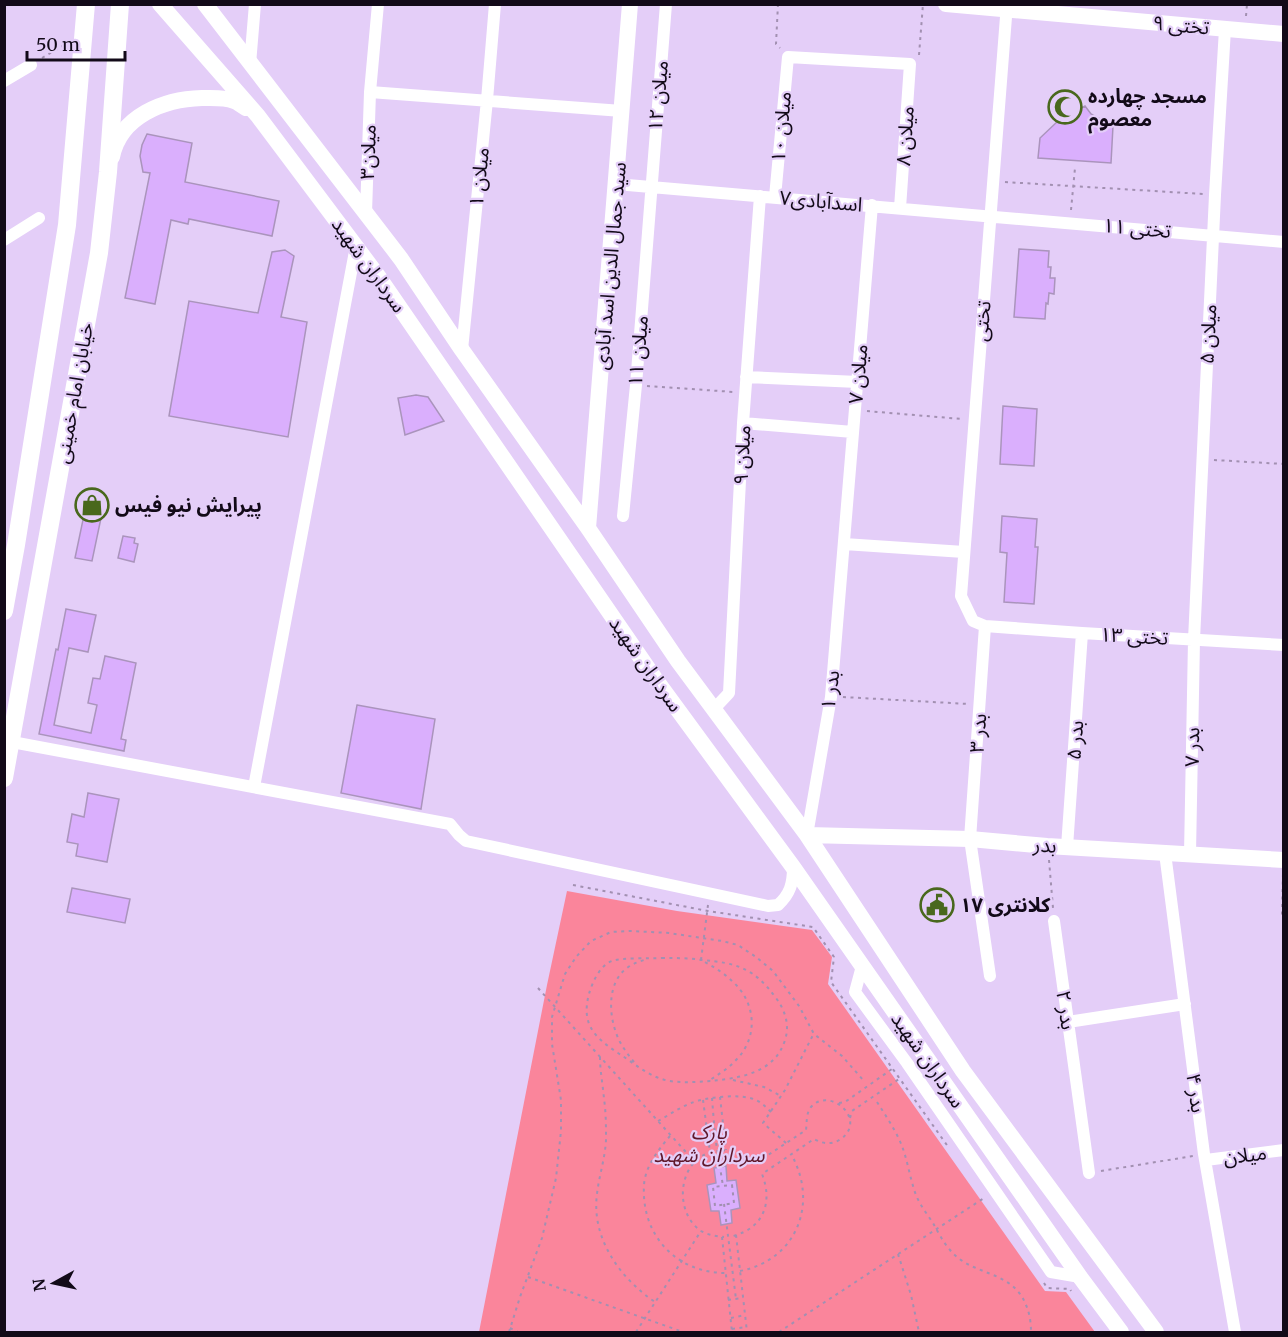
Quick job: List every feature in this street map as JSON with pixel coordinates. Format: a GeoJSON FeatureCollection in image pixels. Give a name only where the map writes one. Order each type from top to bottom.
{"type":"FeatureCollection","features":[{"type":"Feature","properties":{"kind":"main road","name":"خیابان امام خمینی"},"geometry":{"type":"LineString","coordinates":[[4,611],[10,545],[67,225],[86,4]]}},
{"type":"Feature","properties":{"kind":"main road","name":"خیابان امام خمینی"},"geometry":{"type":"LineString","coordinates":[[4,778],[12,742],[11,712],[99,253],[108,172],[120,4]]}},
{"type":"Feature","properties":{"kind":"street","name":"سرداران شهید"},"geometry":{"type":"LineString","coordinates":[[160,4],[258,116],[378,276],[656,680],[793,867],[862,966],[1076,1285],[1121,1332]]}},
{"type":"Feature","properties":{"kind":"street","name":"سرداران شهید"},"geometry":{"type":"LineString","coordinates":[[205,4],[401,259],[678,661],[807,836],[963,1071],[1156,1332]]}},
{"type":"Feature","properties":{"kind":"street"},"geometry":{"type":"LineString","coordinates":[[250,64],[255,4]]}},
{"type":"Feature","properties":{"kind":"street","name":"میلان۳"},"geometry":{"type":"LineString","coordinates":[[366,213],[370,92],[378,4]]}},
{"type":"Feature","properties":{"kind":"street","name":"میلان ۱"},"geometry":{"type":"LineString","coordinates":[[462,350],[495,4]]}},
{"type":"Feature","properties":{"kind":"street","name":"سید جمال الدین اسد آبادی"},"geometry":{"type":"LineString","coordinates":[[588,528],[630,4]]}},
{"type":"Feature","properties":{"kind":"street","name":"میلان ۱۲"},"geometry":{"type":"LineString","coordinates":[[651,187],[666,4]]}},
{"type":"Feature","properties":{"kind":"street","name":"تختی ۹"},"geometry":{"type":"LineString","coordinates":[[946,4],[1007,7],[1284,34]]}},
{"type":"Feature","properties":{"kind":"street","name":"تختی"},"geometry":{"type":"LineString","coordinates":[[985,626],[973,621],[961,596],[1007,7]]}},
{"type":"Feature","properties":{"kind":"street","name":"میلان ۵"},"geometry":{"type":"LineString","coordinates":[[1194,640],[1225,29]]}},
{"type":"Feature","properties":{"kind":"street"},"geometry":{"type":"LineString","coordinates":[[788,57],[910,64]]}},
{"type":"Feature","properties":{"kind":"street","name":"میلان ۱۰"},"geometry":{"type":"LineString","coordinates":[[775,197],[788,57]]}},
{"type":"Feature","properties":{"kind":"street","name":"میلان ۸"},"geometry":{"type":"LineString","coordinates":[[900,208],[910,64]]}},
{"type":"Feature","properties":{"kind":"street"},"geometry":{"type":"LineString","coordinates":[[4,81],[31,65]]}},
{"type":"Feature","properties":{"kind":"street"},"geometry":{"type":"LineString","coordinates":[[370,92],[622,111]]}},
{"type":"Feature","properties":{"kind":"street"},"geometry":{"type":"LineString","coordinates":[[108,172],[113,149],[131,122],[165,103],[187,98],[234,100],[258,116]]}},
{"type":"Feature","properties":{"kind":"street"},"geometry":{"type":"LineString","coordinates":[[616,184],[651,187]]}},
{"type":"Feature","properties":{"kind":"street","name":"اسدآبادی۷"},"geometry":{"type":"LineString","coordinates":[[651,187],[991,216]]}},
{"type":"Feature","properties":{"kind":"street","name":"میلان ۱۱"},"geometry":{"type":"LineString","coordinates":[[623,516],[636,385],[651,187]]}},
{"type":"Feature","properties":{"kind":"street","name":"میلان ۹"},"geometry":{"type":"LineString","coordinates":[[714,708],[729,693],[743,423],[760,196]]}},
{"type":"Feature","properties":{"kind":"street","name":"میلان ۷"},"geometry":{"type":"LineString","coordinates":[[844,543],[872,205]]}},
{"type":"Feature","properties":{"kind":"street","name":"تختی ۱۱"},"geometry":{"type":"LineString","coordinates":[[991,216],[1284,242]]}},
{"type":"Feature","properties":{"kind":"street"},"geometry":{"type":"LineString","coordinates":[[4,240],[39,218]]}},
{"type":"Feature","properties":{"kind":"street"},"geometry":{"type":"LineString","coordinates":[[254,788],[356,246]]}},
{"type":"Feature","properties":{"kind":"street"},"geometry":{"type":"LineString","coordinates":[[378,276],[401,259]]}},
{"type":"Feature","properties":{"kind":"street"},"geometry":{"type":"LineString","coordinates":[[746,378],[858,382]]}},
{"type":"Feature","properties":{"kind":"street"},"geometry":{"type":"LineString","coordinates":[[743,423],[853,432]]}},
{"type":"Feature","properties":{"kind":"street"},"geometry":{"type":"LineString","coordinates":[[844,543],[964,552]]}},
{"type":"Feature","properties":{"kind":"street","name":"بدر ۱"},"geometry":{"type":"LineString","coordinates":[[807,836],[831,697],[844,543]]}},
{"type":"Feature","properties":{"kind":"street","name":"تختی ۱۳"},"geometry":{"type":"LineString","coordinates":[[985,626],[1284,645]]}},
{"type":"Feature","properties":{"kind":"street","name":"بدر ۳"},"geometry":{"type":"LineString","coordinates":[[985,626],[970,839],[990,976]]}},
{"type":"Feature","properties":{"kind":"street","name":"بدر ۵"},"geometry":{"type":"LineString","coordinates":[[1067,847],[1082,633]]}},
{"type":"Feature","properties":{"kind":"street","name":"بدر ۷"},"geometry":{"type":"LineString","coordinates":[[1190,854],[1194,640]]}},
{"type":"Feature","properties":{"kind":"street"},"geometry":{"type":"LineString","coordinates":[[656,680],[678,661]]}},
{"type":"Feature","properties":{"kind":"street"},"geometry":{"type":"LineString","coordinates":[[12,742],[450,824],[466,841],[768,906],[778,905],[786,898],[792,885],[793,867]]}},
{"type":"Feature","properties":{"kind":"street","name":"بدر"},"geometry":{"type":"LineString","coordinates":[[807,836],[970,839],[1047,846],[1283,860]]}},
{"type":"Feature","properties":{"kind":"street"},"geometry":{"type":"LineString","coordinates":[[1283,860],[1284,851]]}},
{"type":"Feature","properties":{"kind":"street","name":"بدر ۴"},"geometry":{"type":"LineString","coordinates":[[1165,853],[1205,1157],[1235,1332]]}},
{"type":"Feature","properties":{"kind":"street","name":"بدر ۲"},"geometry":{"type":"LineString","coordinates":[[1054,921],[1089,1173]]}},
{"type":"Feature","properties":{"kind":"street"},"geometry":{"type":"LineString","coordinates":[[862,966],[855,992],[1051,1272],[1076,1285]]}},
{"type":"Feature","properties":{"kind":"street"},"geometry":{"type":"LineString","coordinates":[[1068,1022],[1185,1004]]}},
{"type":"Feature","properties":{"kind":"street","name":"میلان"},"geometry":{"type":"LineString","coordinates":[[1205,1157],[1284,1150]]}},
{"type":"Feature","properties":{"kind":"path"},"geometry":{"type":"LineString","coordinates":[[778,4],[776,44],[788,57]]}},
{"type":"Feature","properties":{"kind":"path"},"geometry":{"type":"LineString","coordinates":[[910,64],[919,56],[923,4]]}},
{"type":"Feature","properties":{"kind":"path"},"geometry":{"type":"LineString","coordinates":[[31,65],[84,34]]}},
{"type":"Feature","properties":{"kind":"path"},"geometry":{"type":"LineString","coordinates":[[1071,222],[1075,168]]}},
{"type":"Feature","properties":{"kind":"path"},"geometry":{"type":"LineString","coordinates":[[993,182],[1215,195]]}},
{"type":"Feature","properties":{"kind":"path"},"geometry":{"type":"LineString","coordinates":[[636,385],[745,393]]}},
{"type":"Feature","properties":{"kind":"path"},"geometry":{"type":"LineString","coordinates":[[855,410],[974,420]]}},
{"type":"Feature","properties":{"kind":"path"},"geometry":{"type":"LineString","coordinates":[[1202,460],[1284,464]]}},
{"type":"Feature","properties":{"kind":"path"},"geometry":{"type":"LineString","coordinates":[[831,697],[980,705]]}},
{"type":"Feature","properties":{"kind":"path"},"geometry":{"type":"LineString","coordinates":[[1047,846],[1054,921]]}},
{"type":"Feature","properties":{"kind":"path"},"geometry":{"type":"LineString","coordinates":[[1283,860],[1282,915],[1284,915]]}},
{"type":"Feature","properties":{"kind":"path"},"geometry":{"type":"LineString","coordinates":[[573,885],[708,911],[813,927],[834,957],[831,982],[952,1152]]}},
{"type":"Feature","properties":{"kind":"path"},"geometry":{"type":"LineString","coordinates":[[701,960],[710,893]]}},
{"type":"Feature","properties":{"kind":"path"},"geometry":{"type":"LineString","coordinates":[[509,1332],[519,1297],[542,1238],[556,1178],[561,1100],[552,1044],[552,1017],[565,974],[576,957],[591,941],[611,932],[669,933],[738,945],[772,971],[799,1006],[814,1034],[842,1056],[864,1081]]}},
{"type":"Feature","properties":{"kind":"path"},"geometry":{"type":"LineString","coordinates":[[675,958],[701,960],[730,963],[749,970],[778,1000],[787,1019],[788,1028],[780,1052],[764,1068],[739,1078],[684,1082],[667,1080],[646,1072],[606,1045],[594,1034],[589,1025],[586,1010],[589,993],[603,967],[611,961],[675,958]]}},
{"type":"Feature","properties":{"kind":"path"},"geometry":{"type":"LineString","coordinates":[[636,1064],[617,1034],[611,1008],[612,996],[615,984],[626,968],[647,959]]}},
{"type":"Feature","properties":{"kind":"path"},"geometry":{"type":"LineString","coordinates":[[701,960],[726,976],[741,991],[750,1008],[753,1026],[745,1050],[738,1059],[710,1081]]}},
{"type":"Feature","properties":{"kind":"path"},"geometry":{"type":"LineString","coordinates":[[538,988],[694,1161]]}},
{"type":"Feature","properties":{"kind":"path"},"geometry":{"type":"LineString","coordinates":[[786,1143],[763,1123],[781,1096],[814,1034]]}},
{"type":"Feature","properties":{"kind":"path"},"geometry":{"type":"LineString","coordinates":[[600,1058],[606,1125],[605,1153],[596,1197],[598,1221],[604,1241],[618,1268],[641,1292],[656,1302]]}},
{"type":"Feature","properties":{"kind":"path"},"geometry":{"type":"LineString","coordinates":[[720,1097],[724,1150],[745,1155],[756,1163],[806,1130],[810,1107],[816,1102],[845,1102],[892,1069],[908,1065]]}},
{"type":"Feature","properties":{"kind":"path"},"geometry":{"type":"LineString","coordinates":[[747,1332],[735,1236],[746,1233],[758,1222],[764,1212],[767,1196],[762,1174],[814,1139],[829,1143],[838,1140],[846,1134],[852,1111],[899,1079],[908,1065]]}},
{"type":"Feature","properties":{"kind":"path"},"geometry":{"type":"LineString","coordinates":[[730,1079],[764,1087],[781,1096]]}},
{"type":"Feature","properties":{"kind":"path"},"geometry":{"type":"LineString","coordinates":[[658,1122],[692,1102],[720,1097],[745,1097],[763,1104],[771,1112]]}},
{"type":"Feature","properties":{"kind":"path"},"geometry":{"type":"LineString","coordinates":[[712,1098],[723,1186]]}},
{"type":"Feature","properties":{"kind":"path"},"geometry":{"type":"LineString","coordinates":[[703,1100],[711,1152],[694,1161],[686,1176],[682,1192],[685,1208],[691,1221],[701,1231],[723,1237],[732,1331],[747,1327]]}},
{"type":"Feature","properties":{"kind":"path"},"geometry":{"type":"LineString","coordinates":[[877,1102],[901,1144],[917,1198],[949,1250],[972,1267],[998,1276],[1014,1286],[1029,1312],[1031,1332]]}},
{"type":"Feature","properties":{"kind":"path"},"geometry":{"type":"LineString","coordinates":[[839,1103],[850,1118]]}},
{"type":"Feature","properties":{"kind":"path"},"geometry":{"type":"LineString","coordinates":[[670,1136],[648,1168],[644,1184],[647,1214],[652,1228],[665,1249],[681,1262],[702,1270],[726,1273]]}},
{"type":"Feature","properties":{"kind":"path"},"geometry":{"type":"LineString","coordinates":[[740,1271],[762,1265],[774,1257],[786,1246],[795,1232],[802,1214],[804,1194],[798,1167],[791,1154]]}},
{"type":"Feature","properties":{"kind":"path"},"geometry":{"type":"LineString","coordinates":[[1089,1173],[1205,1157]]}},
{"type":"Feature","properties":{"kind":"path"},"geometry":{"type":"LineString","coordinates":[[732,1185],[734,1203],[724,1204],[715,1206],[713,1187],[732,1185]]}},
{"type":"Feature","properties":{"kind":"path"},"geometry":{"type":"LineString","coordinates":[[778,1332],[995,1190]]}},
{"type":"Feature","properties":{"kind":"path"},"geometry":{"type":"LineString","coordinates":[[724,1204],[736,1299]]}},
{"type":"Feature","properties":{"kind":"path"},"geometry":{"type":"LineString","coordinates":[[636,1332],[701,1231]]}},
{"type":"Feature","properties":{"kind":"path"},"geometry":{"type":"LineString","coordinates":[[898,1254],[911,1295],[919,1332]]}},
{"type":"Feature","properties":{"kind":"path"},"geometry":{"type":"LineString","coordinates":[[528,1277],[666,1328],[683,1332]]}},
{"type":"Feature","properties":{"kind":"path"},"geometry":{"type":"LineString","coordinates":[[1042,1281],[1047,1288],[1070,1289],[1076,1285]]}},
{"type":"Feature","properties":{"kind":"path"},"geometry":{"type":"LineString","coordinates":[[728,1300],[744,1298]]}},
{"type":"Feature","properties":{"kind":"path"},"geometry":{"type":"LineString","coordinates":[[730,1318],[746,1316]]}},
{"type":"Feature","properties":{"kind":"path"},"geometry":{"type":"LineString","coordinates":[[510,1328],[518,1332]]}},
{"type":"Feature","properties":{"kind":"green space","name":"پارک سرداران شهید"},"geometry":{"type":"Polygon","coordinates":[[[567,891],[677,911],[812,930],[832,957],[828,984],[1045,1291],[1066,1292],[1095,1332],[479,1332],[567,891]]]}},
{"type":"Feature","properties":{"kind":"building"},"geometry":{"type":"Polygon","coordinates":[[[1085,106],[1091,114],[1113,126],[1111,163],[1038,158],[1040,138],[1059,120],[1085,106]]]}},
{"type":"Feature","properties":{"kind":"building"},"geometry":{"type":"Polygon","coordinates":[[[147,134],[192,143],[185,182],[279,201],[272,236],[189,219],[188,224],[171,220],[155,304],[125,298],[150,173],[143,172],[140,156],[147,134]]]}},
{"type":"Feature","properties":{"kind":"building"},"geometry":{"type":"Polygon","coordinates":[[[1019,249],[1049,251],[1050,278],[1055,278],[1054,294],[1049,293],[1048,304],[1046,303],[1045,319],[1014,317],[1019,249]]]}},
{"type":"Feature","properties":{"kind":"building"},"geometry":{"type":"Polygon","coordinates":[[[285,250],[294,256],[281,317],[307,322],[288,437],[169,416],[189,301],[258,313],[272,252],[285,250]]]}},
{"type":"Feature","properties":{"kind":"building"},"geometry":{"type":"Polygon","coordinates":[[[416,395],[428,397],[444,421],[405,435],[398,398],[416,395]]]}},
{"type":"Feature","properties":{"kind":"building"},"geometry":{"type":"Polygon","coordinates":[[[1003,406],[1037,409],[1034,466],[1000,464],[1003,406]]]}},
{"type":"Feature","properties":{"kind":"building"},"geometry":{"type":"Polygon","coordinates":[[[84,515],[101,518],[92,561],[75,558],[84,515]]]}},
{"type":"Feature","properties":{"kind":"building"},"geometry":{"type":"Polygon","coordinates":[[[1002,516],[1037,519],[1035,547],[1038,547],[1034,604],[1004,602],[1007,553],[1000,552],[1002,516]]]}},
{"type":"Feature","properties":{"kind":"building"},"geometry":{"type":"Polygon","coordinates":[[[123,536],[135,538],[134,543],[138,544],[134,562],[118,558],[123,536]]]}},
{"type":"Feature","properties":{"kind":"building"},"geometry":{"type":"Polygon","coordinates":[[[66,609],[96,615],[88,652],[69,648],[54,725],[91,733],[97,705],[88,703],[93,678],[100,679],[105,656],[136,663],[121,739],[126,740],[124,751],[39,734],[66,609]]]}},
{"type":"Feature","properties":{"kind":"building"},"geometry":{"type":"Polygon","coordinates":[[[357,705],[435,719],[421,809],[341,793],[357,705]]]}},
{"type":"Feature","properties":{"kind":"building"},"geometry":{"type":"Polygon","coordinates":[[[88,793],[119,799],[107,862],[76,856],[78,844],[67,842],[72,814],[84,817],[88,793]]]}},
{"type":"Feature","properties":{"kind":"building"},"geometry":{"type":"Polygon","coordinates":[[[72,888],[130,899],[125,923],[67,912],[72,888]]]}},
{"type":"Feature","properties":{"kind":"building"},"geometry":{"type":"Polygon","coordinates":[[[726,1166],[727,1181],[736,1180],[740,1208],[731,1210],[732,1223],[721,1225],[719,1211],[711,1211],[707,1185],[716,1183],[714,1168],[726,1166]]]}},
{"type":"Feature","properties":{"kind":"place","name":"مسجد چهارده معصوم"},"geometry":{"type":"Point","coordinates":[1065,107]}},
{"type":"Feature","properties":{"kind":"place","name":"پیرایش نیو فیس"},"geometry":{"type":"Point","coordinates":[92,505]}},
{"type":"Feature","properties":{"kind":"place","name":"کلانتری ۱۷"},"geometry":{"type":"Point","coordinates":[937,905]}}]}
